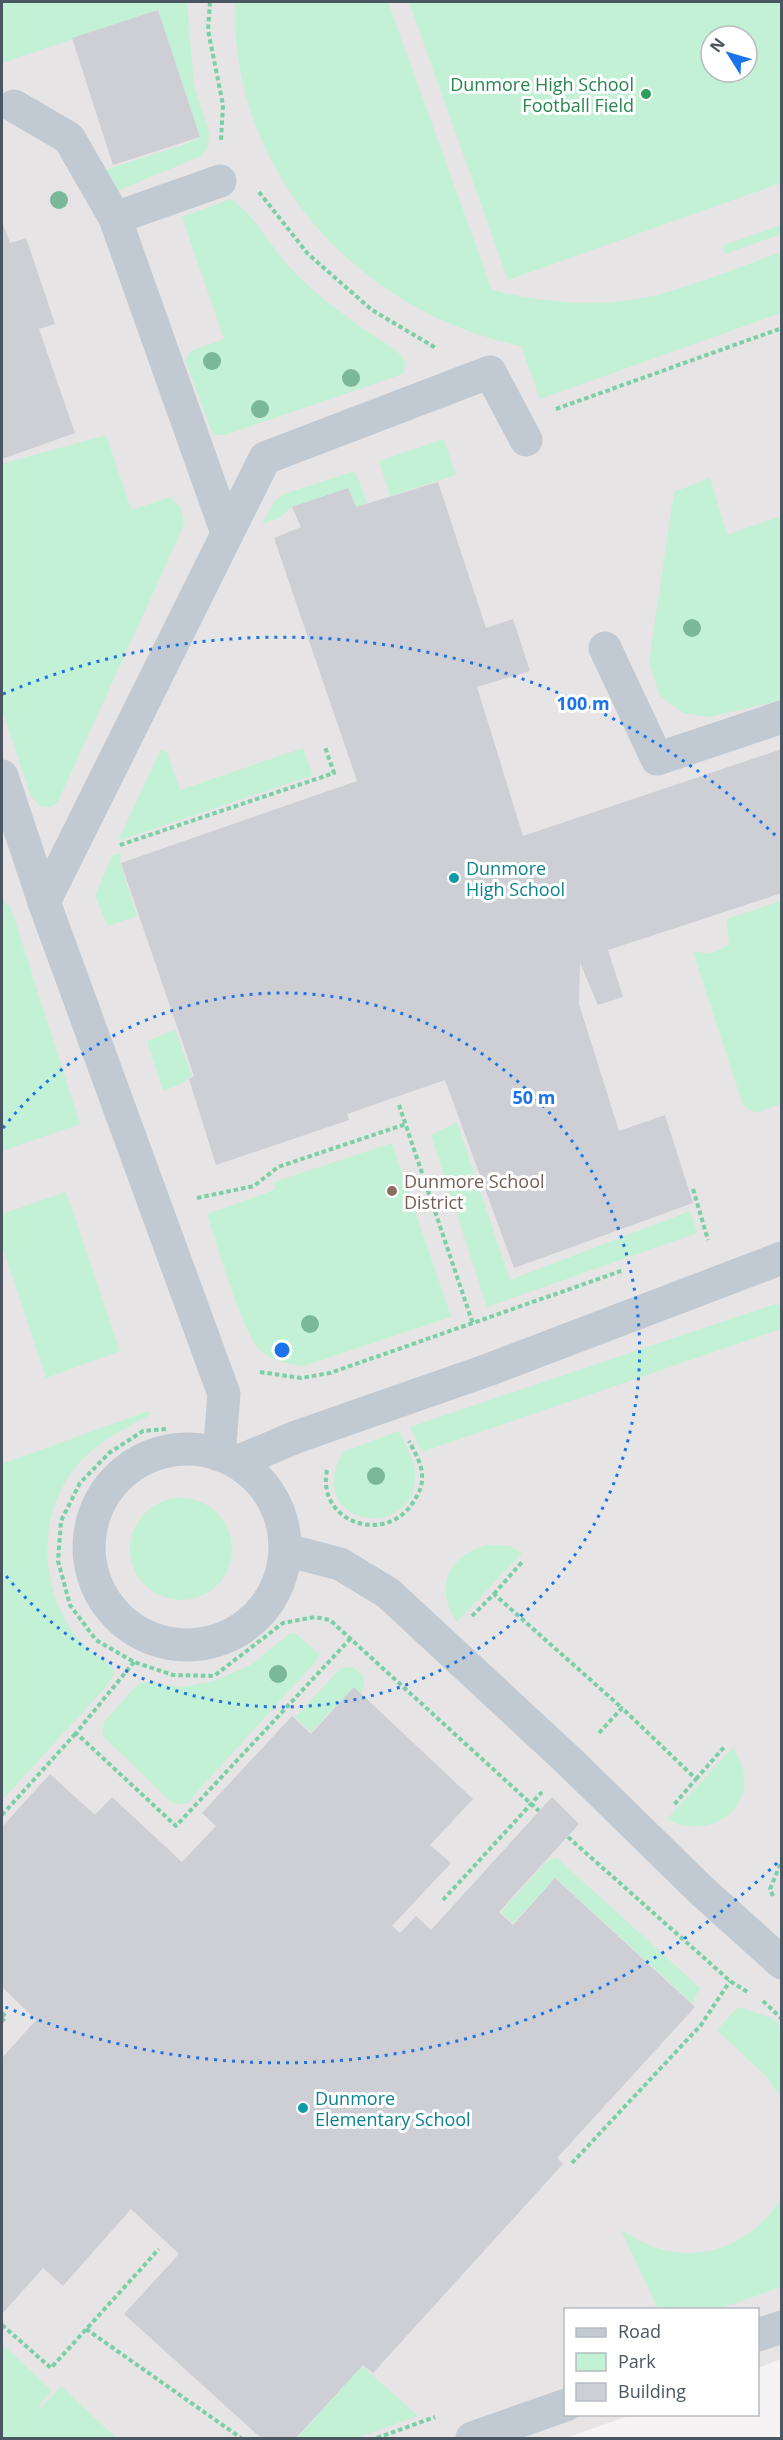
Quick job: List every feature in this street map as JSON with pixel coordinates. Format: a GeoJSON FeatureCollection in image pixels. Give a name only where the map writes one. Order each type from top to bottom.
{"type":"FeatureCollection","features":[{"type":"Feature","properties":{"kind":"lane"},"geometry":{"type":"LineString","coordinates":[[15,106],[69,138],[115,218],[227,533]]}},
{"type":"Feature","properties":{"kind":"lane"},"geometry":{"type":"LineString","coordinates":[[115,218],[220,181]]}},
{"type":"Feature","properties":{"kind":"lane"},"geometry":{"type":"LineString","coordinates":[[44,902],[265,458],[490,372],[526,440]]}},
{"type":"Feature","properties":{"kind":"lane"},"geometry":{"type":"LineString","coordinates":[[605,648],[657,759],[782,717]]}},
{"type":"Feature","properties":{"kind":"lane"},"geometry":{"type":"LineString","coordinates":[[2,776],[44,902],[224,1394],[228,1458]]}},
{"type":"Feature","properties":{"kind":"lane"},"geometry":{"type":"LineString","coordinates":[[228,1458],[296,1437],[488,1370],[782,1258]]}},
{"type":"Feature","properties":{"kind":"lane"},"geometry":{"type":"LineString","coordinates":[[170,1450],[205,1450],[228,1458],[257,1477],[273,1499],[283,1524],[286,1550],[279,1584],[261,1612],[234,1634],[202,1645],[168,1644],[136,1632],[110,1610],[93,1579],[88,1546],[94,1512],[112,1483],[138,1461],[170,1450]]}},
{"type":"Feature","properties":{"kind":"lane"},"geometry":{"type":"LineString","coordinates":[[286,1550],[340,1564],[388,1593],[570,1762],[702,1891],[782,1963]]}},
{"type":"Feature","properties":{"kind":"lane"},"geometry":{"type":"LineString","coordinates":[[759,2336],[782,2327]]}},
{"type":"Feature","properties":{"kind":"lane"},"geometry":{"type":"LineString","coordinates":[[472,2439],[564,2406]]}},
{"type":"Feature","properties":{"kind":"path"},"geometry":{"type":"LineString","coordinates":[[210,2],[208,30],[223,105],[220,181],[250,180],[308,254],[372,310],[439,351],[490,372]]}},
{"type":"Feature","properties":{"kind":"path"},"geometry":{"type":"LineString","coordinates":[[555,409],[782,328]]}},
{"type":"Feature","properties":{"kind":"path"},"geometry":{"type":"LineString","coordinates":[[116,846],[334,773],[325,747]]}},
{"type":"Feature","properties":{"kind":"path"},"geometry":{"type":"LineString","coordinates":[[399,1105],[473,1324]]}},
{"type":"Feature","properties":{"kind":"path"},"geometry":{"type":"LineString","coordinates":[[190,1200],[254,1186],[278,1167],[406,1124]]}},
{"type":"Feature","properties":{"kind":"path"},"geometry":{"type":"LineString","coordinates":[[693,1189],[708,1240]]}},
{"type":"Feature","properties":{"kind":"path"},"geometry":{"type":"LineString","coordinates":[[696,1244],[719,1236]]}},
{"type":"Feature","properties":{"kind":"path"},"geometry":{"type":"LineString","coordinates":[[254,1362],[260,1372],[301,1378],[330,1373],[630,1268]]}},
{"type":"Feature","properties":{"kind":"path"},"geometry":{"type":"LineString","coordinates":[[166,1429],[143,1431],[109,1453],[80,1483],[61,1521],[58,1561],[70,1605],[96,1640],[134,1662],[173,1675],[214,1676],[283,1623],[315,1617],[330,1620],[539,1811]]}},
{"type":"Feature","properties":{"kind":"path"},"geometry":{"type":"LineString","coordinates":[[328,1467],[325,1480],[328,1497],[336,1511],[348,1518],[372,1526],[390,1523],[406,1513],[422,1486],[423,1473],[406,1434]]}},
{"type":"Feature","properties":{"kind":"path"},"geometry":{"type":"LineString","coordinates":[[464,1624],[522,1562]]}},
{"type":"Feature","properties":{"kind":"path"},"geometry":{"type":"LineString","coordinates":[[494,1594],[622,1708]]}},
{"type":"Feature","properties":{"kind":"path"},"geometry":{"type":"LineString","coordinates":[[76,1733],[176,1826],[351,1638]]}},
{"type":"Feature","properties":{"kind":"path"},"geometry":{"type":"LineString","coordinates":[[2,1815],[76,1733],[134,1662]]}},
{"type":"Feature","properties":{"kind":"path"},"geometry":{"type":"LineString","coordinates":[[696,1779],[725,1746]]}},
{"type":"Feature","properties":{"kind":"path"},"geometry":{"type":"LineString","coordinates":[[568,1837],[730,1982],[751,1994]]}},
{"type":"Feature","properties":{"kind":"path"},"geometry":{"type":"LineString","coordinates":[[774,1898],[770,1889],[782,1860]]}},
{"type":"Feature","properties":{"kind":"path"},"geometry":{"type":"LineString","coordinates":[[572,2163],[701,2025],[730,1982]]}},
{"type":"Feature","properties":{"kind":"path"},"geometry":{"type":"LineString","coordinates":[[761,2000],[782,2019]]}},
{"type":"Feature","properties":{"kind":"path"},"geometry":{"type":"LineString","coordinates":[[2,2013],[6,2017],[2,2021]]}},
{"type":"Feature","properties":{"kind":"path"},"geometry":{"type":"LineString","coordinates":[[2,2325],[51,2368],[159,2249]]}},
{"type":"Feature","properties":{"kind":"path"},"geometry":{"type":"LineString","coordinates":[[86,2329],[241,2439]]}},
{"type":"Feature","properties":{"kind":"shaded area","name":"Dunmore School District"},"geometry":{"type":"Polygon","coordinates":[[[2,2],[781,2],[781,2359],[759,2368],[759,2308],[564,2308],[564,2416],[628,2416],[566,2438],[2,2438],[2,2]]]}},
{"type":"Feature","properties":{"kind":"green space"},"geometry":{"type":"Polygon","coordinates":[[[2,2],[187,2],[194,85],[209,132],[208,148],[201,156],[117,191],[102,171],[189,143],[200,137],[158,10],[2,63],[2,2]]]}},
{"type":"Feature","properties":{"kind":"green space"},"geometry":{"type":"Polygon","coordinates":[[[235,2],[388,2],[492,290],[535,299],[578,303],[621,301],[679,289],[781,252],[781,313],[540,399],[521,346],[462,328],[407,302],[358,267],[315,225],[281,177],[255,123],[239,64],[235,2]]]}},
{"type":"Feature","properties":{"kind":"green space"},"geometry":{"type":"Polygon","coordinates":[[[409,2],[781,2],[781,183],[508,280],[409,2]]]}},
{"type":"Feature","properties":{"kind":"green space"},"geometry":{"type":"Polygon","coordinates":[[[231,199],[247,213],[285,262],[304,282],[337,309],[399,353],[406,362],[403,374],[225,435],[213,435],[185,359],[191,351],[224,339],[182,217],[231,199]]]}},
{"type":"Feature","properties":{"kind":"green space"},"geometry":{"type":"Polygon","coordinates":[[[781,225],[781,234],[725,254],[722,246],[781,225]]]}},
{"type":"Feature","properties":{"kind":"green space"},"geometry":{"type":"Polygon","coordinates":[[[106,435],[131,510],[170,497],[181,508],[184,525],[58,801],[51,807],[42,807],[31,797],[2,709],[2,464],[106,435]]]}},
{"type":"Feature","properties":{"kind":"green space"},"geometry":{"type":"Polygon","coordinates":[[[444,439],[456,475],[390,496],[379,461],[444,439]]]}},
{"type":"Feature","properties":{"kind":"green space"},"geometry":{"type":"Polygon","coordinates":[[[355,471],[367,503],[356,507],[348,488],[292,507],[279,518],[262,524],[275,500],[284,494],[355,471]]]}},
{"type":"Feature","properties":{"kind":"green space"},"geometry":{"type":"Polygon","coordinates":[[[710,478],[727,535],[781,516],[782,700],[709,717],[683,713],[660,696],[649,662],[674,492],[710,478]]]}},
{"type":"Feature","properties":{"kind":"green space"},"geometry":{"type":"Polygon","coordinates":[[[303,748],[313,775],[118,841],[161,749],[167,753],[180,790],[303,748]]]}},
{"type":"Feature","properties":{"kind":"green space"},"geometry":{"type":"Polygon","coordinates":[[[121,853],[120,862],[137,916],[108,926],[95,896],[112,856],[121,853]]]}},
{"type":"Feature","properties":{"kind":"green space"},"geometry":{"type":"Polygon","coordinates":[[[2,900],[11,908],[80,1124],[2,1151],[2,900]]]}},
{"type":"Feature","properties":{"kind":"green space"},"geometry":{"type":"Polygon","coordinates":[[[781,901],[781,1104],[755,1113],[743,1105],[693,952],[712,953],[729,945],[727,919],[781,901]]]}},
{"type":"Feature","properties":{"kind":"green space"},"geometry":{"type":"Polygon","coordinates":[[[175,1030],[192,1076],[184,1083],[163,1091],[147,1041],[175,1030]]]}},
{"type":"Feature","properties":{"kind":"green space"},"geometry":{"type":"Polygon","coordinates":[[[457,1122],[510,1280],[690,1211],[697,1233],[487,1307],[431,1135],[457,1122]]]}},
{"type":"Feature","properties":{"kind":"green space"},"geometry":{"type":"Polygon","coordinates":[[[392,1143],[451,1317],[304,1366],[281,1362],[270,1357],[261,1351],[254,1341],[238,1308],[207,1214],[275,1190],[274,1182],[392,1143]]]}},
{"type":"Feature","properties":{"kind":"green space"},"geometry":{"type":"Polygon","coordinates":[[[66,1192],[120,1351],[46,1378],[2,1245],[2,1214],[66,1192]]]}},
{"type":"Feature","properties":{"kind":"green space"},"geometry":{"type":"Polygon","coordinates":[[[775,1304],[781,1306],[781,1329],[422,1452],[410,1427],[775,1304]]]}},
{"type":"Feature","properties":{"kind":"green space"},"geometry":{"type":"Polygon","coordinates":[[[148,1411],[151,1414],[96,1447],[71,1473],[58,1495],[47,1545],[49,1571],[55,1596],[65,1620],[91,1652],[113,1667],[114,1675],[104,1689],[2,1800],[2,1464],[148,1411]]]}},
{"type":"Feature","properties":{"kind":"green space"},"geometry":{"type":"Polygon","coordinates":[[[399,1431],[412,1460],[415,1473],[409,1499],[396,1512],[379,1518],[362,1516],[346,1509],[336,1495],[334,1476],[343,1452],[399,1431]]]}},
{"type":"Feature","properties":{"kind":"green space"},"geometry":{"type":"Polygon","coordinates":[[[181,1498],[200,1502],[217,1513],[228,1530],[232,1549],[228,1568],[217,1585],[200,1596],[181,1600],[162,1596],[145,1585],[134,1568],[130,1549],[134,1530],[145,1513],[162,1502],[181,1498]]]}},
{"type":"Feature","properties":{"kind":"green space"},"geometry":{"type":"Polygon","coordinates":[[[487,1545],[510,1546],[522,1553],[457,1622],[446,1597],[449,1574],[463,1556],[487,1545]]]}},
{"type":"Feature","properties":{"kind":"green space"},"geometry":{"type":"Polygon","coordinates":[[[295,1633],[319,1654],[317,1660],[187,1803],[176,1804],[170,1801],[103,1736],[104,1722],[136,1686],[143,1682],[183,1687],[214,1681],[251,1665],[289,1634],[295,1633]]]}},
{"type":"Feature","properties":{"kind":"green space"},"geometry":{"type":"Polygon","coordinates":[[[353,1667],[364,1677],[364,1688],[360,1693],[354,1687],[311,1732],[295,1717],[341,1668],[353,1667]]]}},
{"type":"Feature","properties":{"kind":"green space"},"geometry":{"type":"Polygon","coordinates":[[[733,1747],[744,1776],[744,1787],[734,1810],[714,1823],[703,1826],[678,1824],[667,1819],[733,1747]]]}},
{"type":"Feature","properties":{"kind":"green space"},"geometry":{"type":"Polygon","coordinates":[[[557,1858],[700,1988],[692,2003],[556,1878],[513,1923],[501,1912],[548,1860],[557,1858]]]}},
{"type":"Feature","properties":{"kind":"green space"},"geometry":{"type":"Polygon","coordinates":[[[738,2007],[772,2018],[781,2028],[781,2098],[767,2077],[717,2030],[738,2007]]]}},
{"type":"Feature","properties":{"kind":"green space"},"geometry":{"type":"Polygon","coordinates":[[[781,2197],[781,2287],[721,2308],[658,2308],[621,2230],[662,2250],[684,2253],[701,2252],[718,2249],[748,2234],[772,2211],[781,2197]]]}},
{"type":"Feature","properties":{"kind":"green space"},"geometry":{"type":"Polygon","coordinates":[[[2,2344],[52,2391],[38,2407],[41,2408],[61,2386],[116,2438],[2,2438],[2,2344]]]}},
{"type":"Feature","properties":{"kind":"green space"},"geometry":{"type":"Polygon","coordinates":[[[362,2366],[418,2416],[356,2438],[297,2438],[362,2366]]]}},
{"type":"Feature","properties":{"kind":"building"},"geometry":{"type":"Polygon","coordinates":[[[158,10],[200,137],[113,165],[72,38],[158,10]]]}},
{"type":"Feature","properties":{"kind":"building"},"geometry":{"type":"Polygon","coordinates":[[[2,221],[10,243],[26,238],[55,324],[39,329],[75,433],[2,459],[2,221]]]}},
{"type":"Feature","properties":{"kind":"building","name":"Dunmore High School"},"geometry":{"type":"Polygon","coordinates":[[[438,482],[486,628],[513,619],[530,671],[477,687],[523,836],[782,749],[782,893],[608,950],[623,997],[598,1005],[580,963],[579,1004],[619,1131],[665,1115],[693,1203],[514,1268],[445,1080],[347,1114],[349,1120],[216,1165],[189,1079],[194,1076],[121,863],[357,781],[274,538],[301,527],[292,507],[348,488],[356,507],[438,482]]]}},
{"type":"Feature","properties":{"kind":"building","name":"Dunmore Elementary School"},"geometry":{"type":"Polygon","coordinates":[[[354,1687],[473,1799],[430,1845],[451,1863],[392,1926],[400,1933],[416,1916],[431,1930],[552,1797],[579,1824],[499,1912],[513,1925],[555,1878],[695,2007],[557,2158],[563,2164],[373,2373],[363,2365],[296,2438],[261,2438],[124,2314],[179,2254],[131,2209],[63,2286],[43,2268],[2,2314],[2,2058],[36,2020],[2,1987],[2,1827],[50,1774],[95,1815],[112,1797],[182,1862],[216,1826],[202,1813],[292,1716],[311,1734],[354,1687]]]}},
{"type":"Feature","properties":{"kind":"place","name":"Dunmore High School Football Field"},"geometry":{"type":"Point","coordinates":[646,94]}},
{"type":"Feature","properties":{"kind":"place","name":"Dunmore High School"},"geometry":{"type":"Point","coordinates":[454,878]}},
{"type":"Feature","properties":{"kind":"place","name":"Dunmore School District"},"geometry":{"type":"Point","coordinates":[392,1191]}},
{"type":"Feature","properties":{"kind":"place","name":"Dunmore Elementary School"},"geometry":{"type":"Point","coordinates":[303,2108]}}]}
